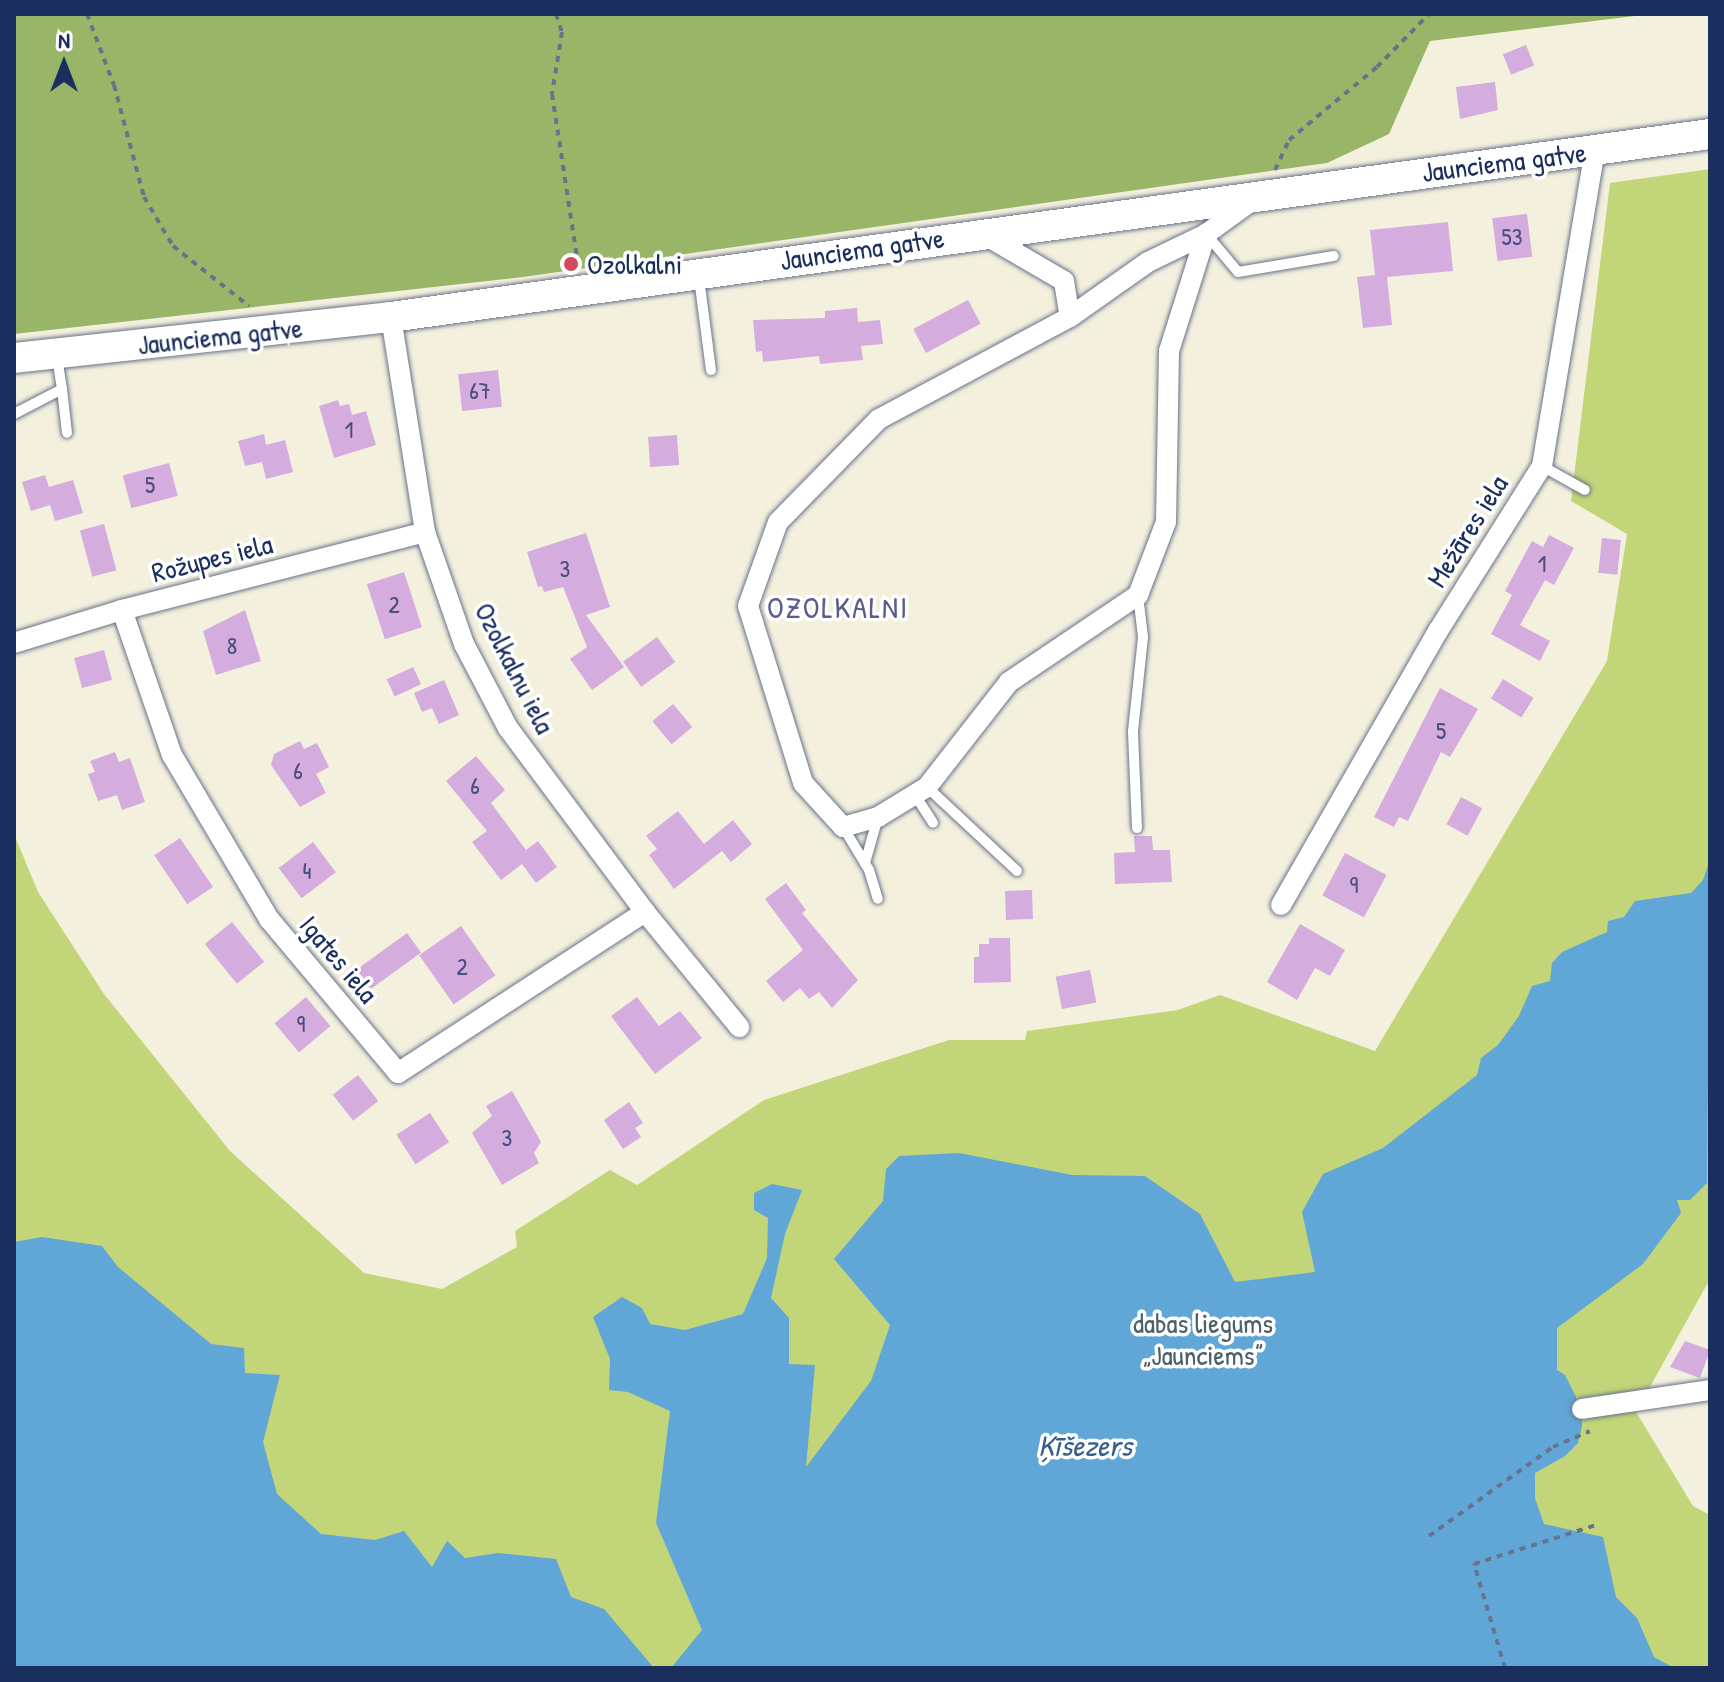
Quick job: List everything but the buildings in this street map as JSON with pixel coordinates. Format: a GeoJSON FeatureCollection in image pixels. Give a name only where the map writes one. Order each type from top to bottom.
{"type":"FeatureCollection","features":[{"type":"Feature","properties":{"kind":"main road","name":"Jaunciema gatve"},"geometry":{"type":"LineString","coordinates":[[14,358],[391,317],[1263,193],[1710,134]]}},
{"type":"Feature","properties":{"kind":"street","name":"Mežāres iela"},"geometry":{"type":"LineString","coordinates":[[1281,905],[1438,631],[1542,466],[1595,150]]}},
{"type":"Feature","properties":{"kind":"street"},"geometry":{"type":"LineString","coordinates":[[1206,234],[1169,351],[1166,522],[1138,595],[1009,682],[921,791],[878,817],[843,827],[803,783],[748,606],[778,522],[879,419],[1070,317],[1148,262],[1206,234],[1263,193]]}},
{"type":"Feature","properties":{"kind":"street"},"geometry":{"type":"LineString","coordinates":[[981,233],[1064,281],[1070,317]]}},
{"type":"Feature","properties":{"kind":"street","name":"Ozolkalnu iela"},"geometry":{"type":"LineString","coordinates":[[391,317],[425,532],[464,644],[508,728],[645,912],[739,1027]]}},
{"type":"Feature","properties":{"kind":"street","name":"Rožupes iela"},"geometry":{"type":"LineString","coordinates":[[14,643],[122,610],[425,532]]}},
{"type":"Feature","properties":{"kind":"street","name":"Igates iela"},"geometry":{"type":"LineString","coordinates":[[122,610],[172,755],[261,905],[398,1073],[645,912]]}},
{"type":"Feature","properties":{"kind":"street"},"geometry":{"type":"LineString","coordinates":[[1582,1409],[1710,1390]]}},
{"type":"Feature","properties":{"kind":"lane"},"geometry":{"type":"LineString","coordinates":[[1206,234],[1238,272],[1334,256]]}},
{"type":"Feature","properties":{"kind":"lane"},"geometry":{"type":"LineString","coordinates":[[698,272],[711,370]]}},
{"type":"Feature","properties":{"kind":"lane"},"geometry":{"type":"LineString","coordinates":[[57,354],[67,433]]}},
{"type":"Feature","properties":{"kind":"lane"},"geometry":{"type":"LineString","coordinates":[[14,414],[62,389]]}},
{"type":"Feature","properties":{"kind":"lane"},"geometry":{"type":"LineString","coordinates":[[1542,466],[1585,490]]}},
{"type":"Feature","properties":{"kind":"lane"},"geometry":{"type":"LineString","coordinates":[[1137,828],[1133,731],[1143,637],[1138,595]]}},
{"type":"Feature","properties":{"kind":"lane"},"geometry":{"type":"LineString","coordinates":[[921,791],[933,823]]}},
{"type":"Feature","properties":{"kind":"lane"},"geometry":{"type":"LineString","coordinates":[[921,791],[1017,871]]}},
{"type":"Feature","properties":{"kind":"lane"},"geometry":{"type":"LineString","coordinates":[[865,863],[878,817]]}},
{"type":"Feature","properties":{"kind":"lane"},"geometry":{"type":"LineString","coordinates":[[843,827],[865,863],[878,899]]}},
{"type":"Feature","properties":{"kind":"path"},"geometry":{"type":"LineString","coordinates":[[87,14],[114,85],[144,197],[173,246],[257,310]]}},
{"type":"Feature","properties":{"kind":"path"},"geometry":{"type":"LineString","coordinates":[[556,14],[562,32],[552,94],[582,290]]}},
{"type":"Feature","properties":{"kind":"path"},"geometry":{"type":"LineString","coordinates":[[1263,193],[1289,140],[1377,67],[1429,14]]}},
{"type":"Feature","properties":{"kind":"path"},"geometry":{"type":"LineString","coordinates":[[1429,1536],[1553,1447],[1601,1426]]}},
{"type":"Feature","properties":{"kind":"path"},"geometry":{"type":"LineString","coordinates":[[1505,1668],[1474,1564],[1599,1524]]}},
{"type":"Feature","properties":{"kind":"green space"},"geometry":{"type":"Polygon","coordinates":[[[14,14],[1651,14],[1430,41],[1389,134],[1327,163],[523,277],[14,334],[14,14]]]}},
{"type":"Feature","properties":{"kind":"green space","name":"dabas liegums „Jaunciems”"},"geometry":{"type":"Polygon","coordinates":[[[1710,169],[1710,1279],[1636,1412],[1693,1506],[1710,1515],[1710,1668],[14,1668],[14,834],[38,892],[104,994],[230,1151],[364,1273],[442,1289],[517,1247],[515,1231],[610,1170],[637,1185],[764,1100],[949,1040],[1025,1040],[1027,1031],[1178,1010],[1220,995],[1375,1051],[1607,661],[1627,534],[1571,501],[1610,183],[1710,169]]]}},
{"type":"Feature","properties":{"kind":"water","name":"Ķīšezers"},"geometry":{"type":"Polygon","coordinates":[[[1710,860],[1707,1183],[1690,1200],[1677,1200],[1681,1213],[1643,1264],[1557,1328],[1557,1370],[1565,1375],[1582,1409],[1582,1426],[1578,1443],[1565,1456],[1535,1473],[1535,1498],[1544,1524],[1603,1537],[1616,1597],[1637,1618],[1654,1657],[1674,1668],[671,1668],[702,1630],[656,1523],[670,1411],[628,1392],[609,1390],[610,1359],[593,1317],[622,1297],[642,1308],[650,1324],[685,1330],[743,1314],[767,1258],[768,1218],[754,1210],[754,1193],[772,1184],[802,1190],[785,1234],[771,1298],[789,1318],[789,1364],[815,1365],[806,1467],[871,1381],[890,1325],[834,1259],[883,1201],[886,1169],[899,1156],[959,1153],[1072,1175],[1145,1176],[1200,1214],[1235,1282],[1315,1272],[1302,1212],[1323,1174],[1383,1148],[1477,1075],[1481,1058],[1498,1045],[1519,1016],[1532,986],[1550,981],[1552,963],[1562,952],[1607,932],[1608,921],[1624,917],[1635,901],[1691,893],[1703,880],[1710,860]]]}},
{"type":"Feature","properties":{"kind":"water"},"geometry":{"type":"Polygon","coordinates":[[[42,1237],[102,1246],[118,1267],[211,1344],[244,1348],[245,1373],[280,1375],[263,1442],[277,1494],[321,1534],[375,1540],[404,1531],[432,1567],[447,1541],[465,1558],[498,1553],[556,1559],[571,1597],[604,1609],[654,1668],[14,1668],[14,1242],[42,1237]]]}},
{"type":"Feature","properties":{"kind":"place","name":"Ozolkalni"},"geometry":{"type":"Point","coordinates":[571,264]}},
{"type":"Feature","properties":{"kind":"district","name":"OZOLKALNI"},"geometry":{"type":"Point","coordinates":[838,607]}}]}
